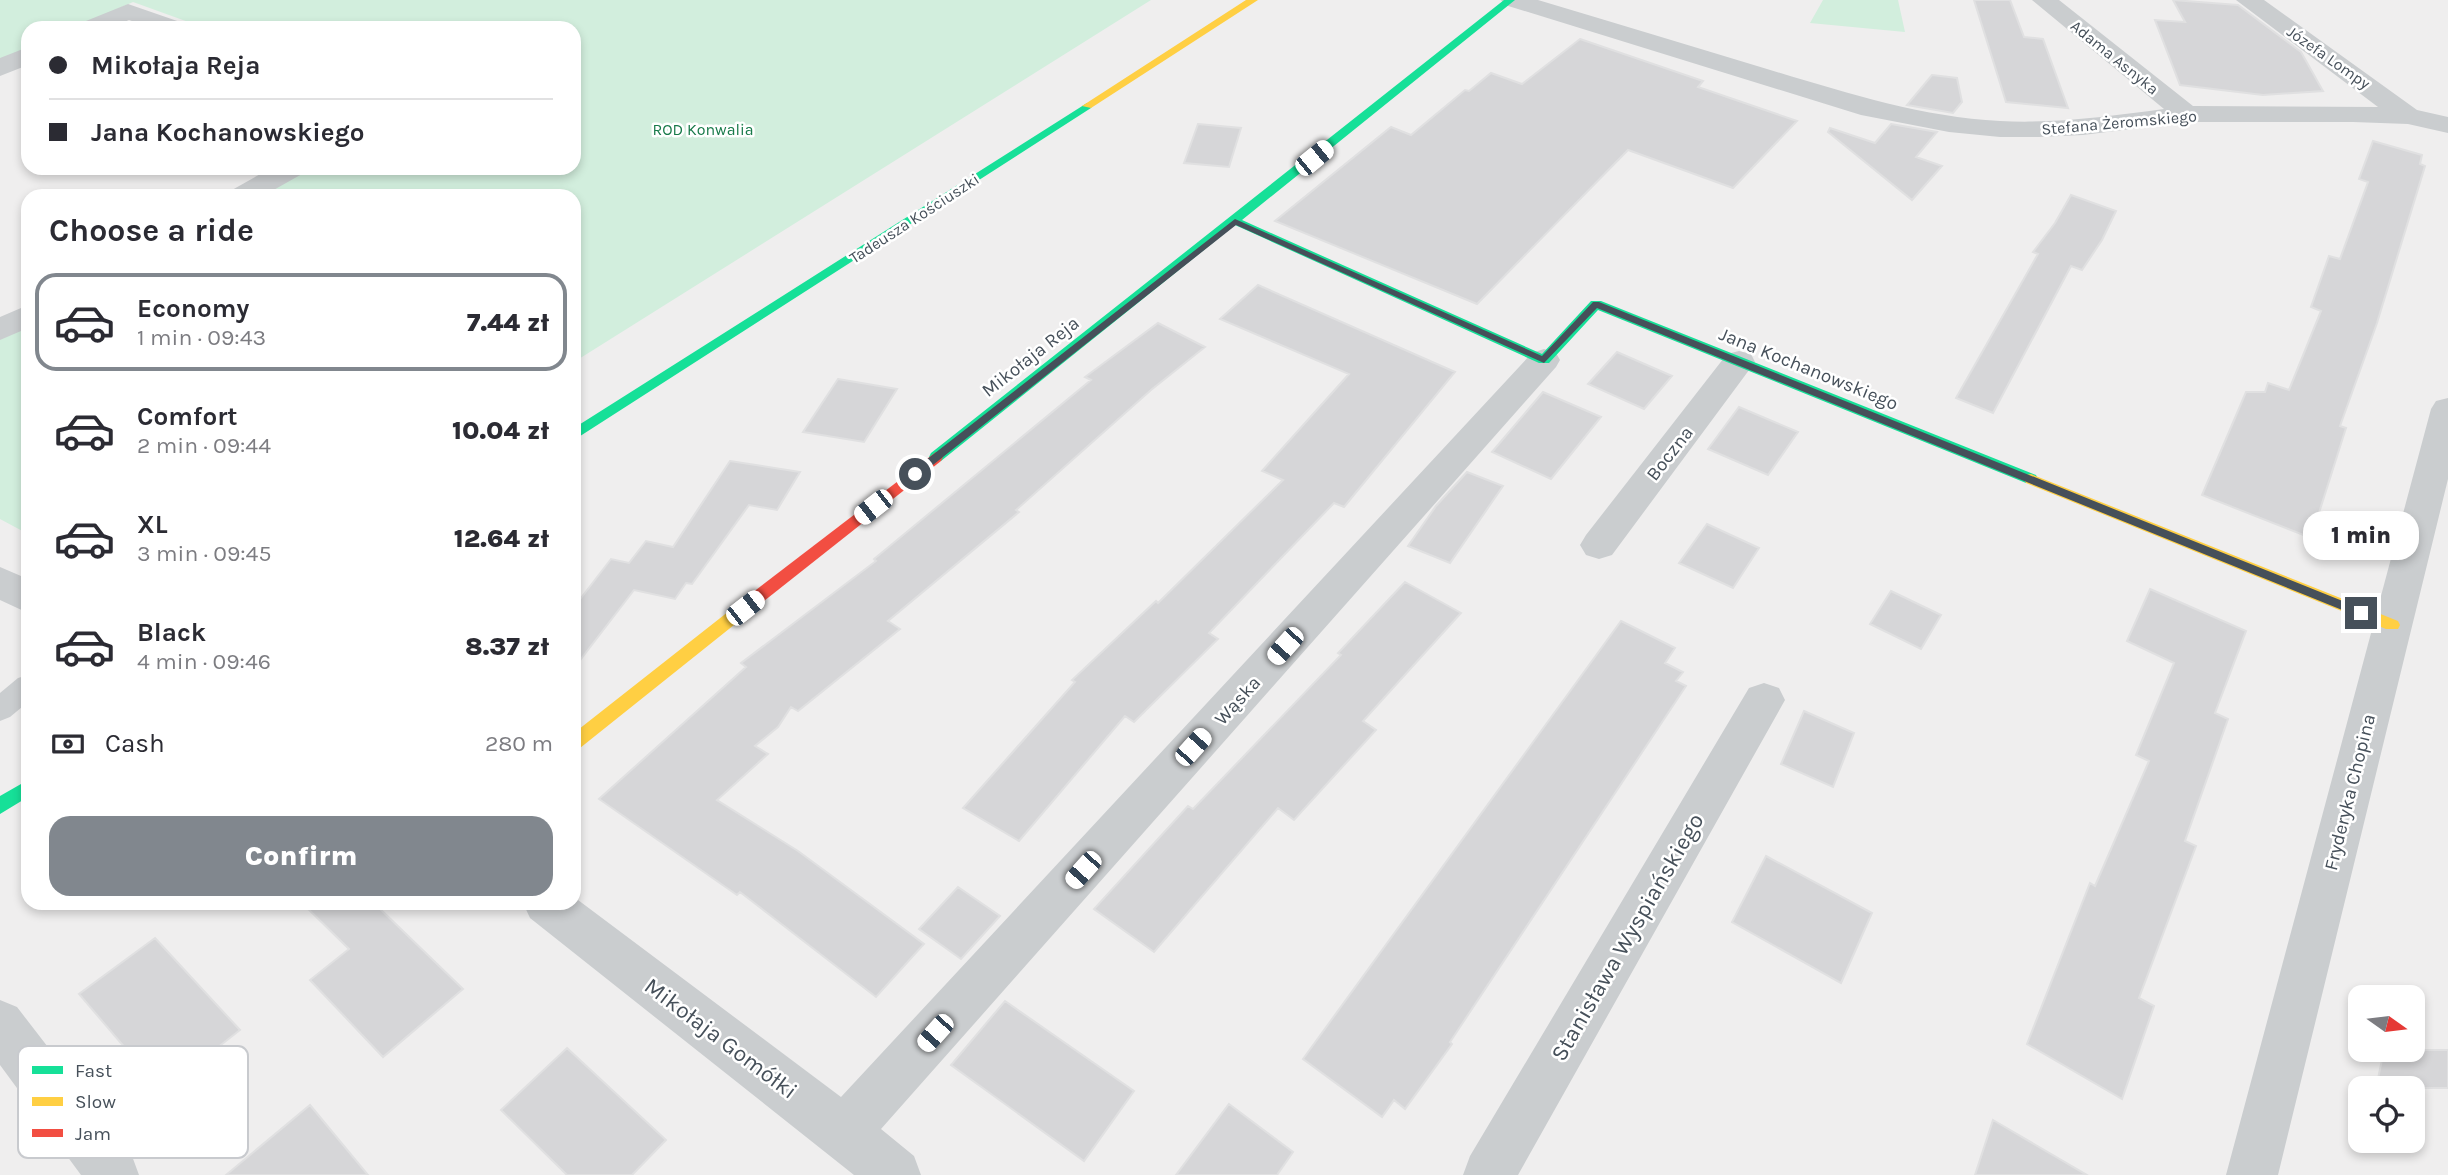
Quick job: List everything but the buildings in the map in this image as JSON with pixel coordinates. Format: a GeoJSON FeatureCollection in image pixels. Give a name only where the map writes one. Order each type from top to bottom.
{"type":"FeatureCollection","features":[{"type":"Feature","properties":{"kind":"street","name":"Tadeusza Kościuszki"},"geometry":{"type":"LineString","coordinates":[[581,431],[1254,0]]}},
{"type":"Feature","properties":{"kind":"street","name":"Stefana Żeromskiego"},"geometry":{"type":"LineString","coordinates":[[1511,0],[1870,109],[1949,124],[2000,129],[2039,129],[2083,127],[2187,114],[2408,116],[2448,125]]}},
{"type":"Feature","properties":{"kind":"street","name":"Mikołaja Reja"},"geometry":{"type":"LineString","coordinates":[[581,737],[1511,0]]}},
{"type":"Feature","properties":{"kind":"street","name":"Adama Asnyka"},"geometry":{"type":"LineString","coordinates":[[2044,0],[2187,114]]}},
{"type":"Feature","properties":{"kind":"street","name":"Józefa Lompy"},"geometry":{"type":"LineString","coordinates":[[2248,0],[2408,116]]}},
{"type":"Feature","properties":{"kind":"street"},"geometry":{"type":"LineString","coordinates":[[106,21],[128,11],[155,21]]}},
{"type":"Feature","properties":{"kind":"street"},"geometry":{"type":"LineString","coordinates":[[0,68],[21,58]]}},
{"type":"Feature","properties":{"kind":"street"},"geometry":{"type":"LineString","coordinates":[[254,189],[280,175]]}},
{"type":"Feature","properties":{"kind":"street"},"geometry":{"type":"LineString","coordinates":[[1235,221],[1544,360]]}},
{"type":"Feature","properties":{"kind":"street","name":"Jana Kochanowskiego"},"geometry":{"type":"LineString","coordinates":[[1544,360],[1596,304],[2392,625]]}},
{"type":"Feature","properties":{"kind":"street"},"geometry":{"type":"LineString","coordinates":[[0,330],[21,319]]}},
{"type":"Feature","properties":{"kind":"street","name":"Wąska"},"geometry":{"type":"LineString","coordinates":[[844,1132],[1544,360]]}},
{"type":"Feature","properties":{"kind":"street","name":"Boczna"},"geometry":{"type":"LineString","coordinates":[[1599,545],[1739,362]]}},
{"type":"Feature","properties":{"kind":"street","name":"Fryderyka Chopina"},"geometry":{"type":"LineString","coordinates":[[2252,1175],[2448,409]]}},
{"type":"Feature","properties":{"kind":"street"},"geometry":{"type":"LineString","coordinates":[[0,581],[21,594]]}},
{"type":"Feature","properties":{"kind":"street","name":"Stanisława Wyspiańskiego"},"geometry":{"type":"LineString","coordinates":[[1489,1175],[1764,699]]}},
{"type":"Feature","properties":{"kind":"street","name":"Mikołaja Gomółki"},"geometry":{"type":"LineString","coordinates":[[554,910],[844,1132],[895,1175]]}},
{"type":"Feature","properties":{"kind":"street"},"geometry":{"type":"LineString","coordinates":[[0,1024],[18,1048]]}},
{"type":"Feature","properties":{"kind":"street"},"geometry":{"type":"LineString","coordinates":[[100,1158],[113,1175]]}},
{"type":"Feature","properties":{"kind":"lane"},"geometry":{"type":"LineString","coordinates":[[0,709],[21,692]]}},
{"type":"Feature","properties":{"kind":"green space","name":"ROD Konwalia"},"geometry":{"type":"Polygon","coordinates":[[[0,0],[1151,0],[581,358],[581,189],[268,189],[292,175],[581,175],[581,21],[186,21],[133,2],[90,21],[21,21],[21,51],[0,60],[0,0]]]}},
{"type":"Feature","properties":{"kind":"green space"},"geometry":{"type":"Polygon","coordinates":[[[1823,0],[1898,0],[1905,32],[1810,23],[1823,0]]]}},
{"type":"Feature","properties":{"kind":"green space"},"geometry":{"type":"Polygon","coordinates":[[[21,326],[21,530],[0,519],[0,337],[21,326]]]}},
{"type":"Feature","properties":{"kind":"traffic: fast"},"geometry":{"type":"LineString","coordinates":[[936,457],[1510,0]]}},
{"type":"Feature","properties":{"kind":"traffic: fast"},"geometry":{"type":"LineString","coordinates":[[581,431],[1087,106]]}},
{"type":"Feature","properties":{"kind":"traffic: fast"},"geometry":{"type":"LineString","coordinates":[[1235,221],[1544,360],[1596,304],[2031,479]]}},
{"type":"Feature","properties":{"kind":"traffic: fast"},"geometry":{"type":"LineString","coordinates":[[0,806],[21,792]]}},
{"type":"Feature","properties":{"kind":"traffic: slow"},"geometry":{"type":"LineString","coordinates":[[1087,106],[1253,0]]}},
{"type":"Feature","properties":{"kind":"traffic: slow"},"geometry":{"type":"LineString","coordinates":[[2031,479],[2392,625]]}},
{"type":"Feature","properties":{"kind":"traffic: slow"},"geometry":{"type":"LineString","coordinates":[[581,737],[758,597]]}},
{"type":"Feature","properties":{"kind":"traffic: jam"},"geometry":{"type":"LineString","coordinates":[[758,597],[936,457]]}},
{"type":"Feature","properties":{"kind":"route"},"geometry":{"type":"LineString","coordinates":[[915,474],[1235,221],[1544,360],[1596,304],[2361,613]]}}]}
